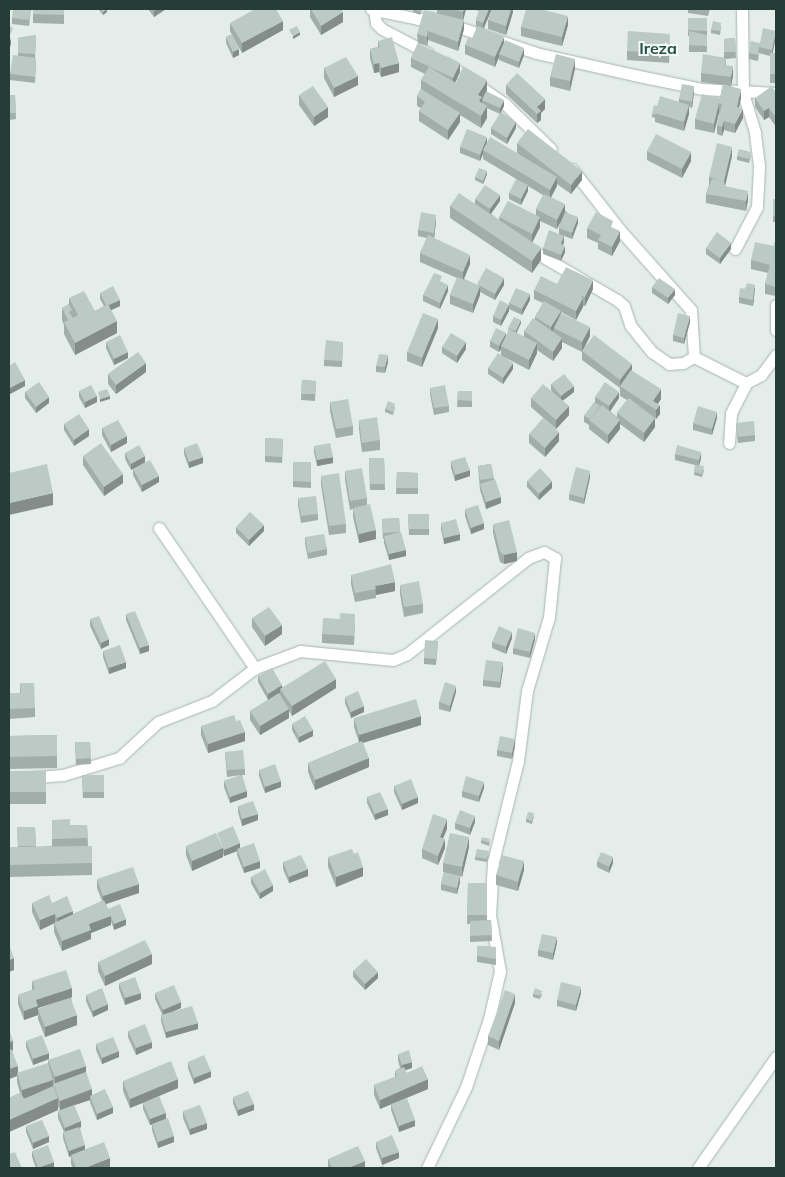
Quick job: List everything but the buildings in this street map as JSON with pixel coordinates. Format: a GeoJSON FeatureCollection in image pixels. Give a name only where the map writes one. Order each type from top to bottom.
{"type":"FeatureCollection","features":[{"type":"Feature","properties":{"kind":"street"},"geometry":{"type":"LineString","coordinates":[[735,249],[757,207],[759,175],[755,132],[743,93],[742,9]]}},
{"type":"Feature","properties":{"kind":"street"},"geometry":{"type":"LineString","coordinates":[[694,357],[691,310],[620,230],[582,179],[486,89],[460,71],[382,28],[376,23],[373,10],[418,19],[431,18],[536,53],[634,75],[743,93],[776,93]]}},
{"type":"Feature","properties":{"kind":"street"},"geometry":{"type":"LineString","coordinates":[[519,243],[617,300],[624,306],[630,325],[652,352],[669,364],[684,363],[694,357]]}},
{"type":"Feature","properties":{"kind":"street"},"geometry":{"type":"LineString","coordinates":[[776,305],[776,330]]}},
{"type":"Feature","properties":{"kind":"street"},"geometry":{"type":"LineString","coordinates":[[729,443],[731,413],[746,383],[761,375],[776,355]]}},
{"type":"Feature","properties":{"kind":"street"},"geometry":{"type":"LineString","coordinates":[[694,357],[746,383]]}},
{"type":"Feature","properties":{"kind":"street"},"geometry":{"type":"LineString","coordinates":[[159,528],[254,668]]}},
{"type":"Feature","properties":{"kind":"street"},"geometry":{"type":"LineString","coordinates":[[9,779],[63,774],[119,758],[158,722],[212,701],[254,668],[300,651],[393,660],[407,654],[528,558],[544,552],[555,558],[549,617],[527,691],[518,761],[492,862],[490,915],[500,971],[490,1019],[466,1087],[427,1168]]}},
{"type":"Feature","properties":{"kind":"street"},"geometry":{"type":"LineString","coordinates":[[698,1168],[776,1057]]}},
{"type":"Feature","properties":{"kind":"district","name":"Ireza"},"geometry":{"type":"Point","coordinates":[658,48]}}]}
